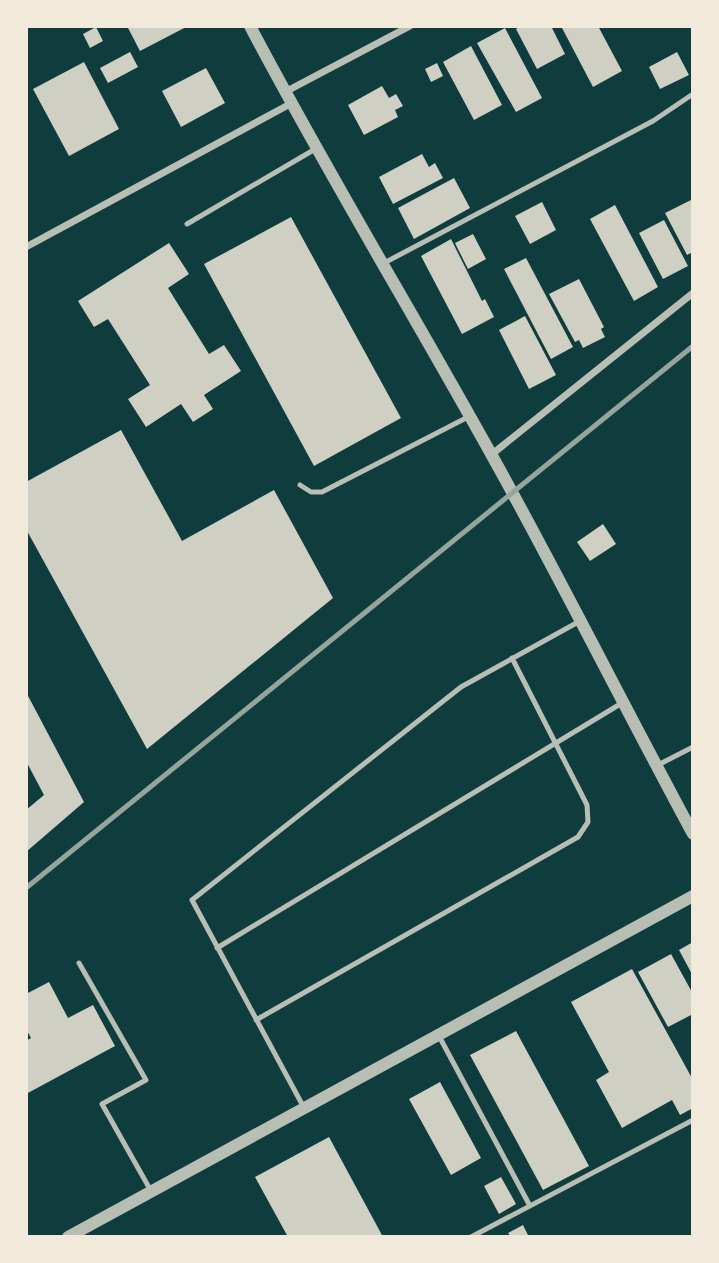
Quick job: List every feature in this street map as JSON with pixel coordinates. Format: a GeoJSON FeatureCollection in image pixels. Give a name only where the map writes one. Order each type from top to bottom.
{"type":"FeatureCollection","features":[{"type":"Feature","properties":{"kind":"street"},"geometry":{"type":"LineString","coordinates":[[250,26],[470,416],[693,834]]}},
{"type":"Feature","properties":{"kind":"street"},"geometry":{"type":"LineString","coordinates":[[285,92],[410,26]]}},
{"type":"Feature","properties":{"kind":"street"},"geometry":{"type":"LineString","coordinates":[[26,247],[292,103]]}},
{"type":"Feature","properties":{"kind":"street"},"geometry":{"type":"LineString","coordinates":[[491,455],[693,293]]}},
{"type":"Feature","properties":{"kind":"street"},"geometry":{"type":"LineString","coordinates":[[68,1237],[693,896]]}},
{"type":"Feature","properties":{"kind":"lane"},"geometry":{"type":"LineString","coordinates":[[384,263],[653,121],[693,94]]}},
{"type":"Feature","properties":{"kind":"lane"},"geometry":{"type":"LineString","coordinates":[[187,224],[318,148]]}},
{"type":"Feature","properties":{"kind":"lane"},"geometry":{"type":"LineString","coordinates":[[300,485],[311,492],[322,492],[470,416]]}},
{"type":"Feature","properties":{"kind":"lane"},"geometry":{"type":"LineString","coordinates":[[304,1108],[191,900],[461,687],[580,621]]}},
{"type":"Feature","properties":{"kind":"lane"},"geometry":{"type":"LineString","coordinates":[[256,1020],[578,837],[588,822],[587,805],[512,658]]}},
{"type":"Feature","properties":{"kind":"lane"},"geometry":{"type":"LineString","coordinates":[[218,948],[623,702]]}},
{"type":"Feature","properties":{"kind":"lane"},"geometry":{"type":"LineString","coordinates":[[656,766],[693,747]]}},
{"type":"Feature","properties":{"kind":"lane"},"geometry":{"type":"LineString","coordinates":[[79,963],[146,1080],[102,1104],[151,1191]]}},
{"type":"Feature","properties":{"kind":"lane"},"geometry":{"type":"LineString","coordinates":[[438,1035],[530,1206]]}},
{"type":"Feature","properties":{"kind":"lane"},"geometry":{"type":"LineString","coordinates":[[471,1237],[693,1120]]}},
{"type":"Feature","properties":{"kind":"building"},"geometry":{"type":"Polygon","coordinates":[[[127,26],[188,26],[140,51],[127,26]]]}},
{"type":"Feature","properties":{"kind":"building"},"geometry":{"type":"Polygon","coordinates":[[[521,26],[551,26],[565,54],[537,69],[516,29],[521,26]]]}},
{"type":"Feature","properties":{"kind":"building"},"geometry":{"type":"Polygon","coordinates":[[[561,26],[598,26],[622,71],[593,87],[561,26]]]}},
{"type":"Feature","properties":{"kind":"building"},"geometry":{"type":"Polygon","coordinates":[[[96,27],[103,41],[90,48],[83,34],[96,27]]]}},
{"type":"Feature","properties":{"kind":"building"},"geometry":{"type":"Polygon","coordinates":[[[505,28],[542,98],[516,112],[477,43],[505,28]]]}},
{"type":"Feature","properties":{"kind":"building"},"geometry":{"type":"Polygon","coordinates":[[[471,46],[502,105],[474,120],[443,62],[471,46]]]}},
{"type":"Feature","properties":{"kind":"building"},"geometry":{"type":"Polygon","coordinates":[[[130,52],[138,67],[108,83],[100,68],[130,52]]]}},
{"type":"Feature","properties":{"kind":"building"},"geometry":{"type":"Polygon","coordinates":[[[677,52],[689,75],[660,89],[649,67],[677,52]]]}},
{"type":"Feature","properties":{"kind":"building"},"geometry":{"type":"Polygon","coordinates":[[[84,62],[119,129],[69,156],[33,89],[84,62]]]}},
{"type":"Feature","properties":{"kind":"building"},"geometry":{"type":"Polygon","coordinates":[[[437,63],[443,76],[431,82],[425,69],[437,63]]]}},
{"type":"Feature","properties":{"kind":"building"},"geometry":{"type":"Polygon","coordinates":[[[206,68],[225,103],[181,127],[162,91],[206,68]]]}},
{"type":"Feature","properties":{"kind":"building"},"geometry":{"type":"Polygon","coordinates":[[[382,86],[389,98],[396,94],[403,106],[395,110],[398,117],[364,135],[348,105],[382,86]]]}},
{"type":"Feature","properties":{"kind":"building"},"geometry":{"type":"Polygon","coordinates":[[[422,154],[429,167],[435,163],[443,178],[393,204],[379,177],[422,154]]]}},
{"type":"Feature","properties":{"kind":"building"},"geometry":{"type":"Polygon","coordinates":[[[454,178],[470,208],[414,239],[398,208],[454,178]]]}},
{"type":"Feature","properties":{"kind":"building"},"geometry":{"type":"Polygon","coordinates":[[[693,199],[693,252],[687,255],[665,213],[693,199]]]}},
{"type":"Feature","properties":{"kind":"building"},"geometry":{"type":"Polygon","coordinates":[[[542,202],[556,230],[530,244],[515,216],[542,202]]]}},
{"type":"Feature","properties":{"kind":"building"},"geometry":{"type":"Polygon","coordinates":[[[615,205],[658,287],[634,301],[590,219],[615,205]]]}},
{"type":"Feature","properties":{"kind":"building"},"geometry":{"type":"Polygon","coordinates":[[[291,217],[401,418],[314,466],[204,264],[291,217]]]}},
{"type":"Feature","properties":{"kind":"building"},"geometry":{"type":"Polygon","coordinates":[[[664,220],[688,266],[663,279],[639,233],[664,220]]]}},
{"type":"Feature","properties":{"kind":"building"},"geometry":{"type":"Polygon","coordinates":[[[473,234],[486,259],[468,269],[455,243],[473,234]]]}},
{"type":"Feature","properties":{"kind":"building"},"geometry":{"type":"Polygon","coordinates":[[[451,239],[482,301],[485,299],[494,317],[462,334],[421,256],[451,239]]]}},
{"type":"Feature","properties":{"kind":"building"},"geometry":{"type":"Polygon","coordinates":[[[169,243],[189,274],[168,288],[209,354],[224,345],[241,371],[204,395],[213,409],[193,422],[181,404],[146,427],[128,399],[150,385],[108,319],[94,327],[78,301],[169,243]]]}},
{"type":"Feature","properties":{"kind":"building"},"geometry":{"type":"Polygon","coordinates":[[[526,258],[573,347],[551,359],[504,269],[526,258]]]}},
{"type":"Feature","properties":{"kind":"building"},"geometry":{"type":"Polygon","coordinates":[[[579,279],[604,327],[601,329],[605,337],[583,348],[579,340],[575,342],[549,294],[579,279]]]}},
{"type":"Feature","properties":{"kind":"building"},"geometry":{"type":"Polygon","coordinates":[[[525,316],[556,375],[529,389],[499,330],[525,316]]]}},
{"type":"Feature","properties":{"kind":"building"},"geometry":{"type":"Polygon","coordinates":[[[121,430],[182,541],[274,490],[333,598],[147,749],[26,529],[26,482],[121,430]]]}},
{"type":"Feature","properties":{"kind":"building"},"geometry":{"type":"Polygon","coordinates":[[[603,524],[616,544],[590,561],[577,542],[603,524]]]}},
{"type":"Feature","properties":{"kind":"building"},"geometry":{"type":"Polygon","coordinates":[[[26,692],[84,802],[26,852],[26,810],[44,795],[26,761],[26,692]]]}},
{"type":"Feature","properties":{"kind":"building"},"geometry":{"type":"Polygon","coordinates":[[[693,942],[693,976],[679,950],[693,942]]]}},
{"type":"Feature","properties":{"kind":"building"},"geometry":{"type":"Polygon","coordinates":[[[671,954],[693,994],[693,1014],[668,1027],[638,972],[671,954]]]}},
{"type":"Feature","properties":{"kind":"building"},"geometry":{"type":"Polygon","coordinates":[[[632,969],[693,1080],[693,1108],[680,1115],[672,1100],[622,1128],[596,1080],[609,1072],[571,1002],[632,969]]]}},
{"type":"Feature","properties":{"kind":"building"},"geometry":{"type":"Polygon","coordinates":[[[49,982],[68,1018],[93,1005],[115,1046],[26,1094],[26,1041],[31,1038],[26,1029],[26,994],[49,982]]]}},
{"type":"Feature","properties":{"kind":"building"},"geometry":{"type":"Polygon","coordinates":[[[516,1031],[589,1166],[543,1190],[470,1055],[516,1031]]]}},
{"type":"Feature","properties":{"kind":"building"},"geometry":{"type":"Polygon","coordinates":[[[440,1082],[481,1158],[451,1175],[409,1099],[440,1082]]]}},
{"type":"Feature","properties":{"kind":"building"},"geometry":{"type":"Polygon","coordinates":[[[329,1137],[383,1237],[288,1237],[255,1177],[329,1137]]]}},
{"type":"Feature","properties":{"kind":"building"},"geometry":{"type":"Polygon","coordinates":[[[501,1177],[516,1204],[499,1214],[484,1186],[501,1177]]]}},
{"type":"Feature","properties":{"kind":"building"},"geometry":{"type":"Polygon","coordinates":[[[523,1225],[529,1237],[511,1237],[508,1233],[523,1225]]]}},
{"type":"Feature","properties":{"kind":"railway"},"geometry":{"type":"LineString","coordinates":[[26,888],[693,346]]}}]}
